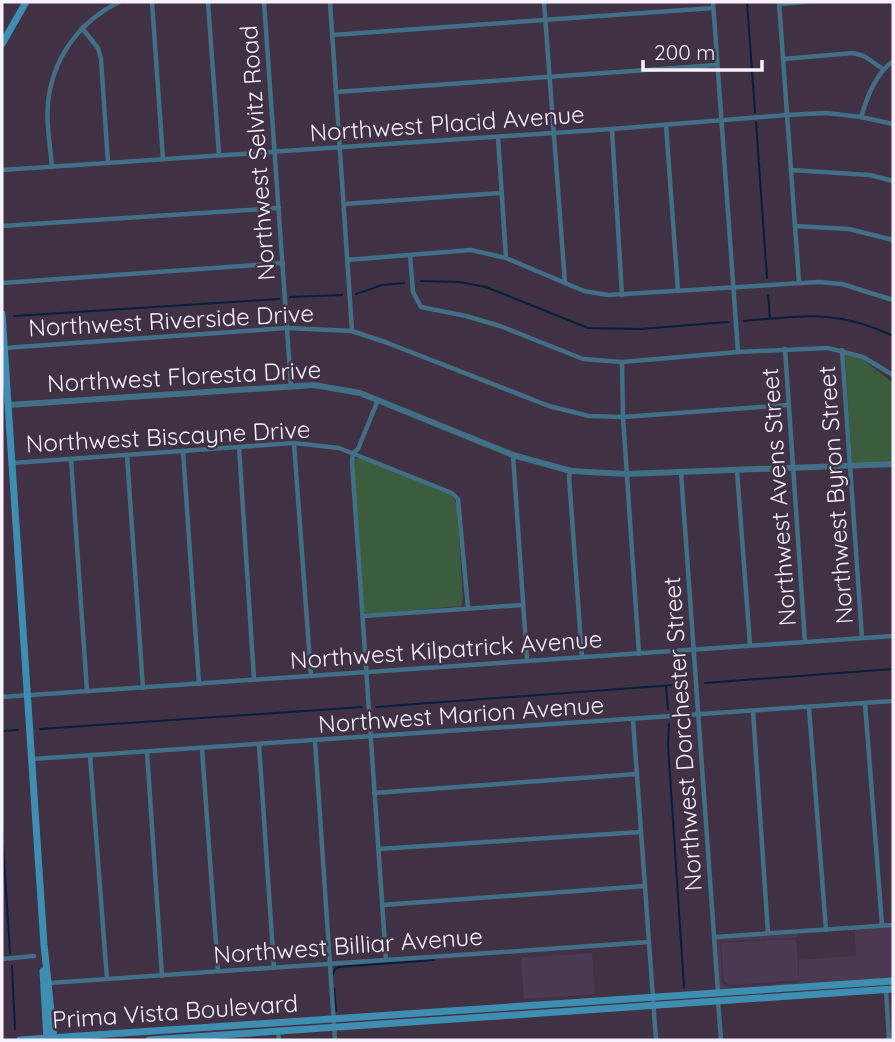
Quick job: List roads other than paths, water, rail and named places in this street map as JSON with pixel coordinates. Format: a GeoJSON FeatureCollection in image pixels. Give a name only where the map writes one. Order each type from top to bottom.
{"type":"FeatureCollection","features":[{"type":"Feature","properties":{"kind":"main road"},"geometry":{"type":"LineString","coordinates":[[2,44],[26,2]]}},
{"type":"Feature","properties":{"kind":"main road"},"geometry":{"type":"LineString","coordinates":[[2,314],[44,945],[49,984],[50,1039]]}},
{"type":"Feature","properties":{"kind":"main road"},"geometry":{"type":"LineString","coordinates":[[44,945],[41,949],[50,1039]]}},
{"type":"Feature","properties":{"kind":"main road"},"geometry":{"type":"LineString","coordinates":[[720,998],[761,994],[766,990],[889,985]]}},
{"type":"Feature","properties":{"kind":"main road"},"geometry":{"type":"LineString","coordinates":[[334,1024],[889,985]]}},
{"type":"Feature","properties":{"kind":"main road","name":"Prima Vista Boulevard"},"geometry":{"type":"LineString","coordinates":[[20,1040],[279,1036],[334,1024]]}},
{"type":"Feature","properties":{"kind":"main road","name":"Prima Vista Boulevard"},"geometry":{"type":"LineString","coordinates":[[149,1040],[334,1024]]}},
{"type":"Feature","properties":{"kind":"street"},"geometry":{"type":"LineString","coordinates":[[52,167],[49,96],[54,75],[64,52],[82,28],[101,11],[119,2]]}},
{"type":"Feature","properties":{"kind":"street"},"geometry":{"type":"LineString","coordinates":[[152,2],[163,159]]}},
{"type":"Feature","properties":{"kind":"street"},"geometry":{"type":"LineString","coordinates":[[208,2],[219,155]]}},
{"type":"Feature","properties":{"kind":"street","name":"Northwest Selvitz Road"},"geometry":{"type":"LineString","coordinates":[[264,2],[291,386]]}},
{"type":"Feature","properties":{"kind":"street"},"geometry":{"type":"LineString","coordinates":[[330,2],[352,331]]}},
{"type":"Feature","properties":{"kind":"street"},"geometry":{"type":"LineString","coordinates":[[544,2],[565,283]]}},
{"type":"Feature","properties":{"kind":"street"},"geometry":{"type":"LineString","coordinates":[[713,2],[738,352]]}},
{"type":"Feature","properties":{"kind":"street"},"geometry":{"type":"LineString","coordinates":[[799,282],[779,3],[805,2]]}},
{"type":"Feature","properties":{"kind":"street"},"geometry":{"type":"LineString","coordinates":[[332,35],[713,8]]}},
{"type":"Feature","properties":{"kind":"street"},"geometry":{"type":"LineString","coordinates":[[82,28],[98,48],[101,60],[108,163]]}},
{"type":"Feature","properties":{"kind":"street"},"geometry":{"type":"LineString","coordinates":[[783,59],[853,53],[864,56],[883,69]]}},
{"type":"Feature","properties":{"kind":"street"},"geometry":{"type":"LineString","coordinates":[[861,117],[868,94],[883,69],[893,61]]}},
{"type":"Feature","properties":{"kind":"street"},"geometry":{"type":"LineString","coordinates":[[336,92],[718,65]]}},
{"type":"Feature","properties":{"kind":"street","name":"Northwest Placid Avenue"},"geometry":{"type":"LineString","coordinates":[[2,170],[786,115],[826,113],[893,124]]}},
{"type":"Feature","properties":{"kind":"street"},"geometry":{"type":"LineString","coordinates":[[666,125],[678,291]]}},
{"type":"Feature","properties":{"kind":"street"},"geometry":{"type":"LineString","coordinates":[[612,129],[622,295]]}},
{"type":"Feature","properties":{"kind":"street"},"geometry":{"type":"LineString","coordinates":[[498,137],[506,258]]}},
{"type":"Feature","properties":{"kind":"street"},"geometry":{"type":"LineString","coordinates":[[791,170],[870,175],[893,181]]}},
{"type":"Feature","properties":{"kind":"street"},"geometry":{"type":"LineString","coordinates":[[344,204],[501,193]]}},
{"type":"Feature","properties":{"kind":"street"},"geometry":{"type":"LineString","coordinates":[[2,226],[279,208]]}},
{"type":"Feature","properties":{"kind":"street"},"geometry":{"type":"LineString","coordinates":[[795,226],[849,229],[893,240]]}},
{"type":"Feature","properties":{"kind":"street"},"geometry":{"type":"LineString","coordinates":[[347,260],[471,250],[506,258],[597,294],[622,295],[799,282],[842,284],[893,299]]}},
{"type":"Feature","properties":{"kind":"street"},"geometry":{"type":"LineString","coordinates":[[410,255],[413,292],[421,307],[500,326],[583,359],[622,362],[809,347],[842,350],[863,357],[893,375]]}},
{"type":"Feature","properties":{"kind":"street"},"geometry":{"type":"LineString","coordinates":[[2,283],[283,263]]}},
{"type":"Feature","properties":{"kind":"street","name":"Northwest Riverside Drive"},"geometry":{"type":"LineString","coordinates":[[3,348],[318,328],[352,331],[550,406],[589,416],[623,417],[788,405]]}},
{"type":"Feature","properties":{"kind":"street","name":"Northwest Avens Street"},"geometry":{"type":"LineString","coordinates":[[785,349],[806,642]]}},
{"type":"Feature","properties":{"kind":"street","name":"Northwest Byron Street"},"geometry":{"type":"LineString","coordinates":[[842,350],[862,638]]}},
{"type":"Feature","properties":{"kind":"street"},"geometry":{"type":"LineString","coordinates":[[622,362],[626,474],[639,654]]}},
{"type":"Feature","properties":{"kind":"street","name":"Northwest Floresta Drive"},"geometry":{"type":"LineString","coordinates":[[8,405],[291,386],[335,387],[378,400],[513,455],[571,471],[626,474],[893,464]]}},
{"type":"Feature","properties":{"kind":"street"},"geometry":{"type":"LineString","coordinates":[[378,400],[352,462],[386,960]]}},
{"type":"Feature","properties":{"kind":"street"},"geometry":{"type":"LineString","coordinates":[[295,443],[311,676]]}},
{"type":"Feature","properties":{"kind":"street","name":"Northwest Biscayne Drive"},"geometry":{"type":"LineString","coordinates":[[12,463],[295,443],[339,447],[452,493],[457,499],[468,608]]}},
{"type":"Feature","properties":{"kind":"street"},"geometry":{"type":"LineString","coordinates":[[239,447],[254,679]]}},
{"type":"Feature","properties":{"kind":"street"},"geometry":{"type":"LineString","coordinates":[[183,451],[199,684]]}},
{"type":"Feature","properties":{"kind":"street"},"geometry":{"type":"LineString","coordinates":[[127,455],[143,688]]}},
{"type":"Feature","properties":{"kind":"street"},"geometry":{"type":"LineString","coordinates":[[513,455],[527,660]]}},
{"type":"Feature","properties":{"kind":"street"},"geometry":{"type":"LineString","coordinates":[[71,459],[87,691]]}},
{"type":"Feature","properties":{"kind":"street"},"geometry":{"type":"LineString","coordinates":[[571,471],[569,476],[582,657]]}},
{"type":"Feature","properties":{"kind":"street"},"geometry":{"type":"LineString","coordinates":[[737,471],[750,645]]}},
{"type":"Feature","properties":{"kind":"street","name":"Northwest Dorchester Street"},"geometry":{"type":"LineString","coordinates":[[681,472],[721,1040]]}},
{"type":"Feature","properties":{"kind":"street"},"geometry":{"type":"LineString","coordinates":[[362,616],[522,605]]}},
{"type":"Feature","properties":{"kind":"street","name":"Northwest Kilpatrick Avenue"},"geometry":{"type":"LineString","coordinates":[[2,697],[893,636]]}},
{"type":"Feature","properties":{"kind":"street","name":"Northwest Marion Avenue"},"geometry":{"type":"LineString","coordinates":[[32,759],[893,701]]}},
{"type":"Feature","properties":{"kind":"street"},"geometry":{"type":"LineString","coordinates":[[865,703],[882,926]]}},
{"type":"Feature","properties":{"kind":"street"},"geometry":{"type":"LineString","coordinates":[[809,708],[826,930]]}},
{"type":"Feature","properties":{"kind":"street"},"geometry":{"type":"LineString","coordinates":[[753,711],[768,933]]}},
{"type":"Feature","properties":{"kind":"street"},"geometry":{"type":"LineString","coordinates":[[634,720],[656,1040]]}},
{"type":"Feature","properties":{"kind":"street"},"geometry":{"type":"LineString","coordinates":[[315,741],[335,1040]]}},
{"type":"Feature","properties":{"kind":"street"},"geometry":{"type":"LineString","coordinates":[[259,745],[274,968]]}},
{"type":"Feature","properties":{"kind":"street"},"geometry":{"type":"LineString","coordinates":[[202,748],[218,971]]}},
{"type":"Feature","properties":{"kind":"street"},"geometry":{"type":"LineString","coordinates":[[147,752],[162,976]]}},
{"type":"Feature","properties":{"kind":"street"},"geometry":{"type":"LineString","coordinates":[[90,756],[107,979]]}},
{"type":"Feature","properties":{"kind":"street"},"geometry":{"type":"LineString","coordinates":[[374,793],[637,774]]}},
{"type":"Feature","properties":{"kind":"street"},"geometry":{"type":"LineString","coordinates":[[378,849],[641,832]]}},
{"type":"Feature","properties":{"kind":"street"},"geometry":{"type":"LineString","coordinates":[[382,905],[645,886]]}},
{"type":"Feature","properties":{"kind":"street"},"geometry":{"type":"LineString","coordinates":[[715,937],[893,925]]}},
{"type":"Feature","properties":{"kind":"street","name":"Northwest Billiar Avenue"},"geometry":{"type":"LineString","coordinates":[[49,984],[649,942]]}},
{"type":"Feature","properties":{"kind":"street"},"geometry":{"type":"LineString","coordinates":[[2,959],[34,957]]}},
{"type":"Feature","properties":{"kind":"street"},"geometry":{"type":"LineString","coordinates":[[889,985],[889,1040]]}},
{"type":"Feature","properties":{"kind":"waterway"},"geometry":{"type":"LineString","coordinates":[[747,2],[755,112]]}},
{"type":"Feature","properties":{"kind":"waterway"},"geometry":{"type":"LineString","coordinates":[[756,122],[767,278]]}},
{"type":"Feature","properties":{"kind":"waterway"},"geometry":{"type":"LineString","coordinates":[[421,281],[459,282],[486,287],[588,328],[640,329],[728,322]]}},
{"type":"Feature","properties":{"kind":"waterway"},"geometry":{"type":"LineString","coordinates":[[356,294],[382,285],[404,283]]}},
{"type":"Feature","properties":{"kind":"waterway"},"geometry":{"type":"LineString","coordinates":[[290,297],[342,295]]}},
{"type":"Feature","properties":{"kind":"waterway"},"geometry":{"type":"LineString","coordinates":[[768,295],[770,318]]}},
{"type":"Feature","properties":{"kind":"waterway"},"geometry":{"type":"LineString","coordinates":[[14,316],[279,299]]}},
{"type":"Feature","properties":{"kind":"waterway"},"geometry":{"type":"LineString","coordinates":[[744,321],[803,316],[837,318],[873,327],[893,336]]}},
{"type":"Feature","properties":{"kind":"waterway"},"geometry":{"type":"LineString","coordinates":[[705,683],[893,669]]}},
{"type":"Feature","properties":{"kind":"waterway"},"geometry":{"type":"LineString","coordinates":[[376,707],[688,684]]}},
{"type":"Feature","properties":{"kind":"waterway"},"geometry":{"type":"LineString","coordinates":[[666,687],[668,709]]}},
{"type":"Feature","properties":{"kind":"waterway"},"geometry":{"type":"LineString","coordinates":[[40,729],[362,707]]}},
{"type":"Feature","properties":{"kind":"waterway"},"geometry":{"type":"LineString","coordinates":[[669,724],[668,745],[684,987]]}},
{"type":"Feature","properties":{"kind":"waterway"},"geometry":{"type":"LineString","coordinates":[[2,731],[18,730]]}},
{"type":"Feature","properties":{"kind":"waterway"},"geometry":{"type":"LineString","coordinates":[[2,829],[10,953]]}},
{"type":"Feature","properties":{"kind":"waterway"},"geometry":{"type":"LineString","coordinates":[[333,974],[339,967],[434,960]]}},
{"type":"Feature","properties":{"kind":"waterway"},"geometry":{"type":"LineString","coordinates":[[12,966],[15,1029]]}},
{"type":"Feature","properties":{"kind":"waterway"},"geometry":{"type":"LineString","coordinates":[[334,988],[336,1011]]}}]}
